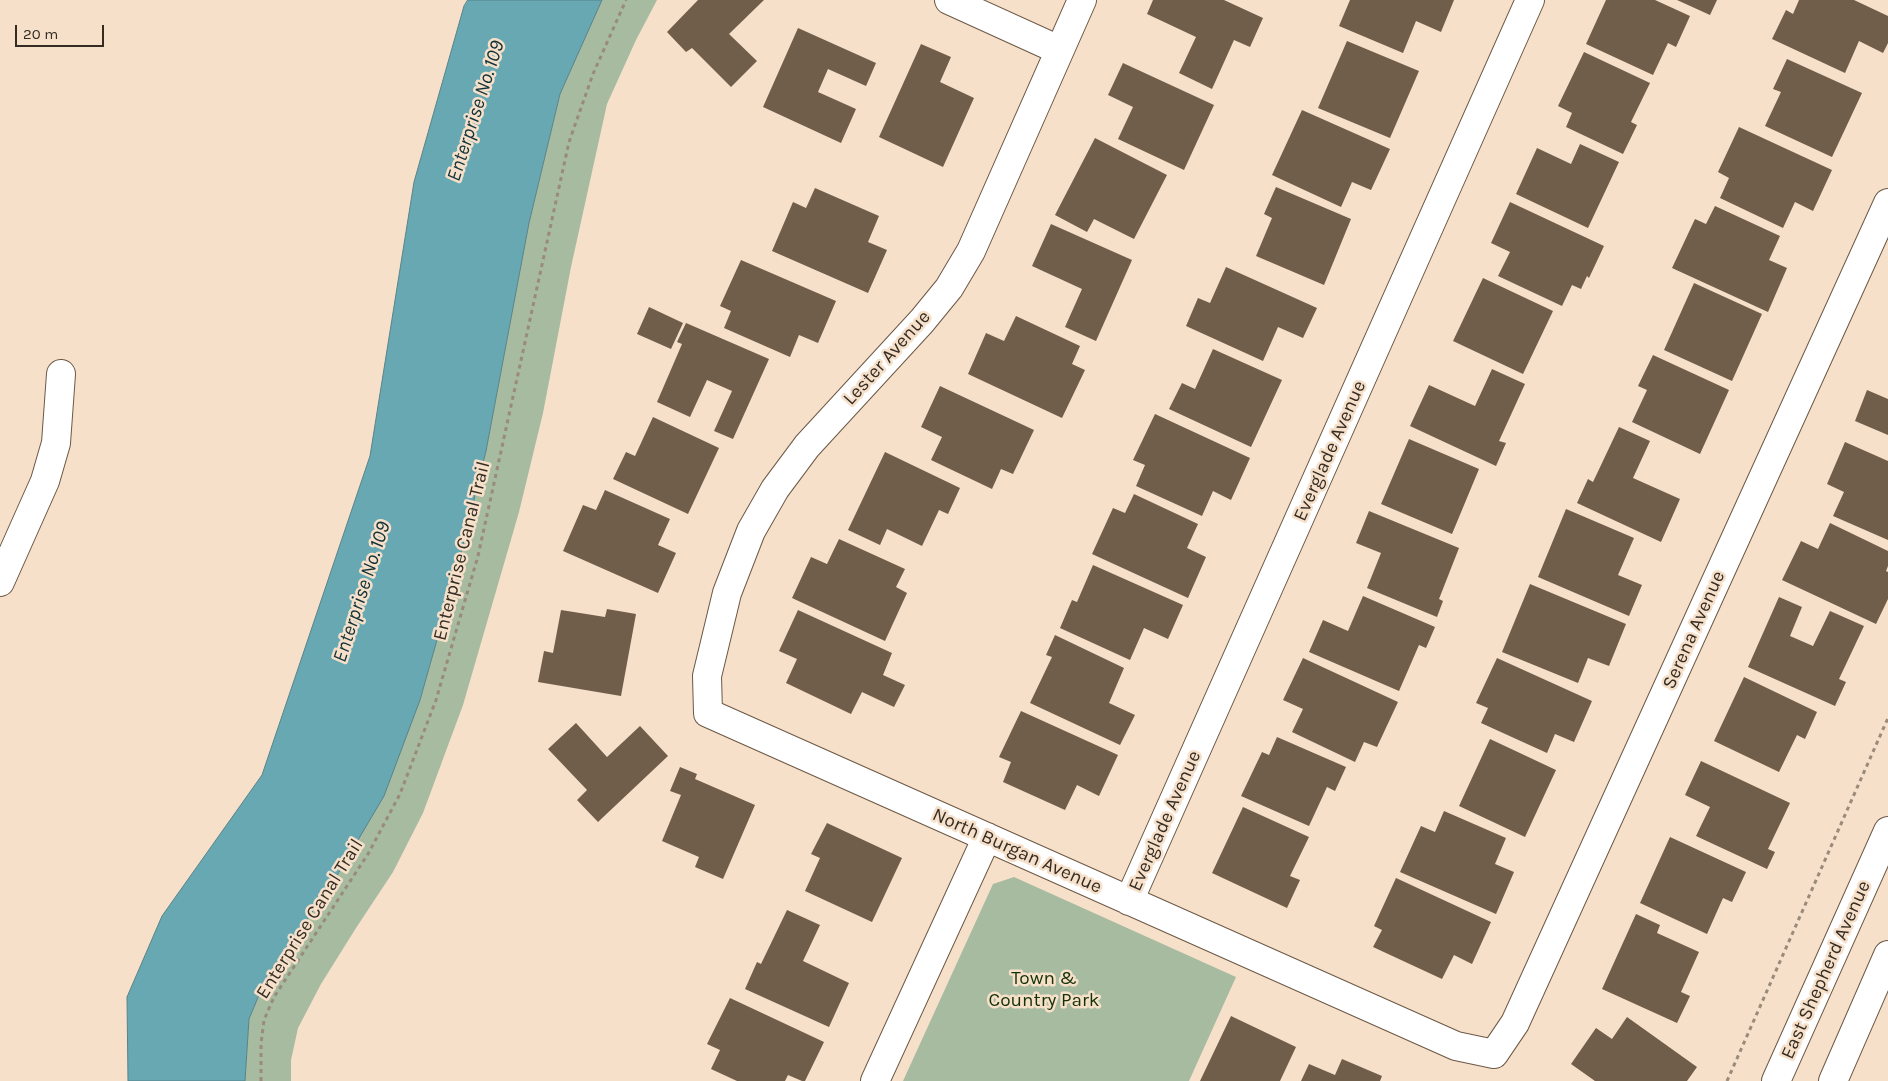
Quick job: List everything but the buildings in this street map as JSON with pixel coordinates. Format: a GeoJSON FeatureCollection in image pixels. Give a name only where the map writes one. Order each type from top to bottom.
{"type":"FeatureCollection","features":[{"type":"Feature","properties":{"kind":"street"},"geometry":{"type":"LineString","coordinates":[[949,0],[1059,50]]}},
{"type":"Feature","properties":{"kind":"street","name":"Lester Avenue"},"geometry":{"type":"LineString","coordinates":[[708,713],[707,676],[727,593],[751,532],[774,489],[807,446],[922,321],[949,288],[971,251],[1082,0]]}},
{"type":"Feature","properties":{"kind":"street","name":"Everglade Avenue"},"geometry":{"type":"LineString","coordinates":[[1129,901],[1530,0]]}},
{"type":"Feature","properties":{"kind":"street","name":"Serena Avenue"},"geometry":{"type":"LineString","coordinates":[[1494,1054],[1515,1023],[1888,202]]}},
{"type":"Feature","properties":{"kind":"street"},"geometry":{"type":"LineString","coordinates":[[0,582],[45,481],[56,443],[61,374]]}},
{"type":"Feature","properties":{"kind":"street","name":"North Burgan Avenue"},"geometry":{"type":"LineString","coordinates":[[708,713],[1456,1046],[1494,1054]]}},
{"type":"Feature","properties":{"kind":"street","name":"East Shepherd Avenue"},"geometry":{"type":"LineString","coordinates":[[1776,1081],[1888,831]]}},
{"type":"Feature","properties":{"kind":"street"},"geometry":{"type":"LineString","coordinates":[[876,1081],[987,837]]}},
{"type":"Feature","properties":{"kind":"street"},"geometry":{"type":"LineString","coordinates":[[1833,1081],[1888,955]]}},
{"type":"Feature","properties":{"kind":"path","name":"Enterprise Canal Trail"},"geometry":{"type":"LineString","coordinates":[[262,1081],[261,1044],[264,1020],[274,997],[368,854],[400,794],[436,700],[478,556],[569,142],[593,74],[626,0]]}},
{"type":"Feature","properties":{"kind":"path"},"geometry":{"type":"LineString","coordinates":[[1726,1081],[1888,718]]}},
{"type":"Feature","properties":{"kind":"green space"},"geometry":{"type":"Polygon","coordinates":[[[602,0],[657,0],[636,40],[607,104],[571,267],[543,413],[519,512],[463,705],[423,813],[393,872],[321,984],[298,1028],[291,1060],[291,1081],[245,1081],[249,1019],[267,976],[332,884],[356,845],[420,700],[456,573],[486,451],[529,223],[560,94],[602,0]]]}},
{"type":"Feature","properties":{"kind":"green space","name":"Town & Country Park"},"geometry":{"type":"Polygon","coordinates":[[[1014,877],[1236,977],[1189,1081],[903,1081],[993,884],[1014,877]]]}},
{"type":"Feature","properties":{"kind":"water","name":"Enterprise No. 109"},"geometry":{"type":"Polygon","coordinates":[[[468,0],[602,0],[560,94],[529,223],[486,451],[456,573],[420,700],[384,796],[332,884],[267,976],[249,1019],[245,1081],[128,1081],[127,997],[162,916],[262,775],[370,456],[414,182],[464,6],[468,0]]]}}]}
